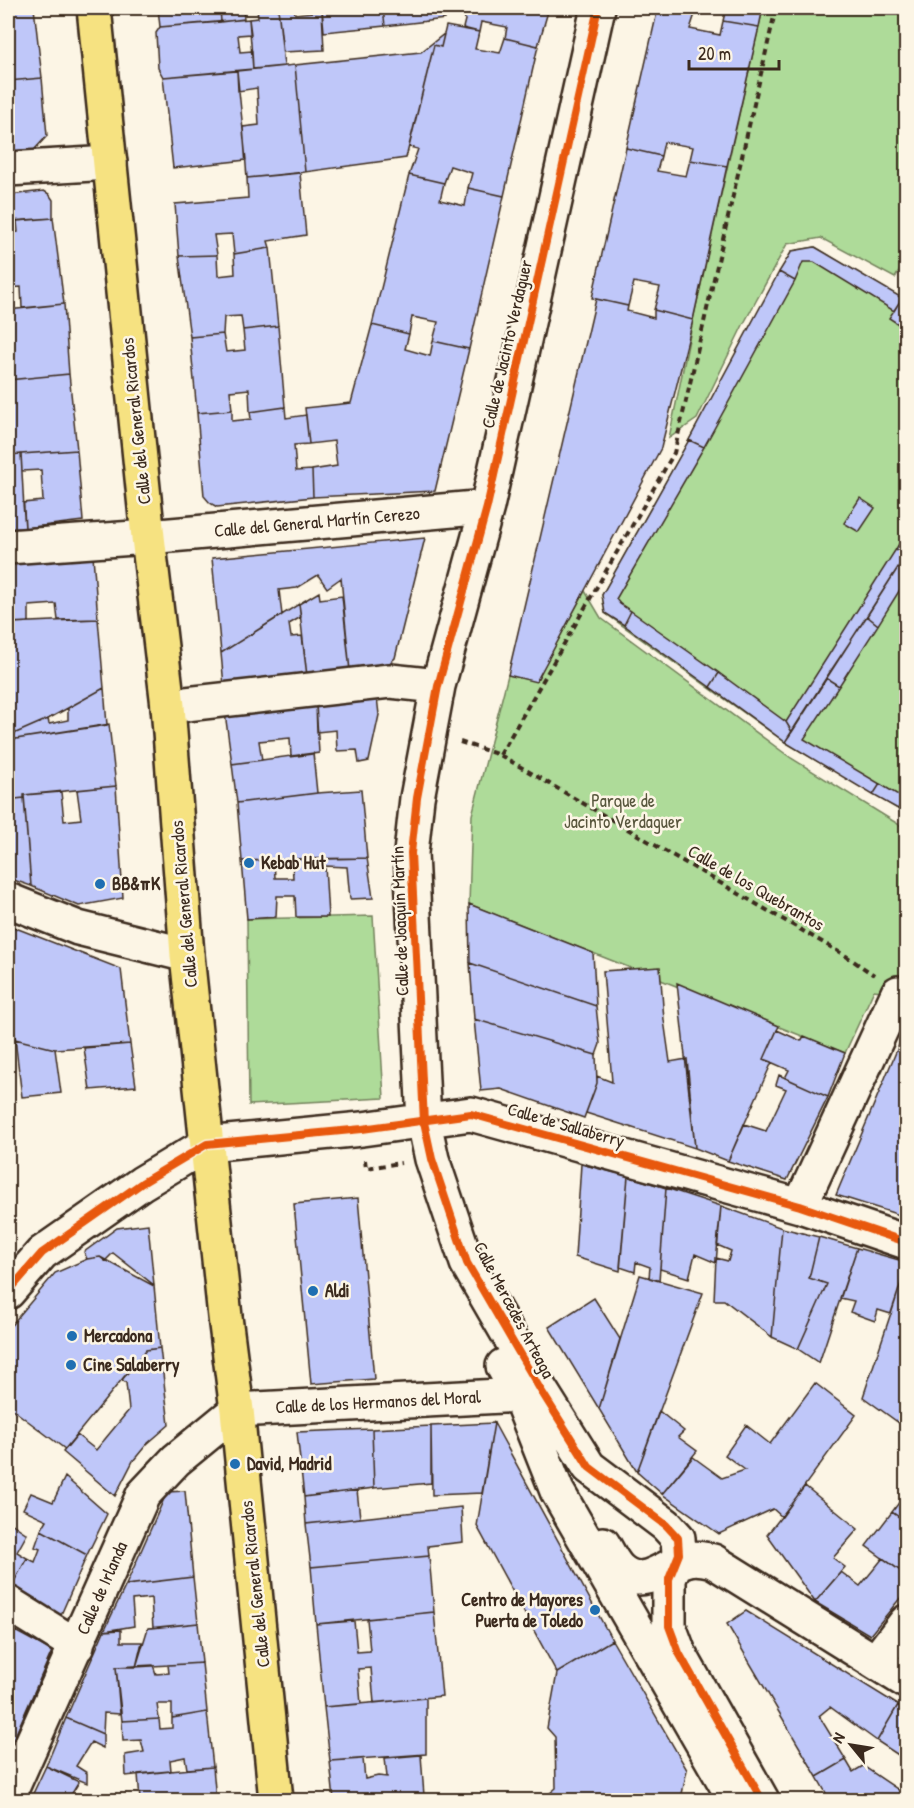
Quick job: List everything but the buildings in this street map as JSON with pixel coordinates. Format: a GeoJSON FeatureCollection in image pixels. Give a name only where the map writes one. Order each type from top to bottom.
{"type":"FeatureCollection","features":[{"type":"Feature","properties":{"kind":"main road","name":"Calle del General Ricardos"},"geometry":{"type":"LineString","coordinates":[[94,8],[148,537],[168,706],[187,955],[237,1410],[276,1800]]}},
{"type":"Feature","properties":{"kind":"street","name":"Calle de Jacinto Verdaguer"},"geometry":{"type":"LineString","coordinates":[[438,686],[486,507],[598,8]]}},
{"type":"Feature","properties":{"kind":"street"},"geometry":{"type":"LineString","coordinates":[[8,169],[110,163]]}},
{"type":"Feature","properties":{"kind":"street","name":"Calle del General Martín Cerezo"},"geometry":{"type":"LineString","coordinates":[[8,547],[486,507]]}},
{"type":"Feature","properties":{"kind":"street"},"geometry":{"type":"LineString","coordinates":[[168,706],[390,681],[438,686]]}},
{"type":"Feature","properties":{"kind":"street","name":"Calle de Joaquín Martín"},"geometry":{"type":"LineString","coordinates":[[424,1122],[411,853],[417,798],[438,686]]}},
{"type":"Feature","properties":{"kind":"street"},"geometry":{"type":"LineString","coordinates":[[8,900],[78,927],[187,955]]}},
{"type":"Feature","properties":{"kind":"street"},"geometry":{"type":"LineString","coordinates":[[800,1206],[893,989]]}},
{"type":"Feature","properties":{"kind":"street","name":"Calle de Sallaberry"},"geometry":{"type":"LineString","coordinates":[[207,1144],[259,1141],[424,1122],[471,1114],[800,1206],[906,1242]]}},
{"type":"Feature","properties":{"kind":"street","name":"Calle Mercedes Arteaga"},"geometry":{"type":"LineString","coordinates":[[424,1122],[409,1162],[450,1274],[519,1395],[557,1491],[735,1800]]}},
{"type":"Feature","properties":{"kind":"street","name":"Calle Mercedes Arteaga"},"geometry":{"type":"LineString","coordinates":[[424,1122],[432,1159],[467,1263],[540,1389],[589,1467],[674,1532],[680,1546],[674,1564]]}},
{"type":"Feature","properties":{"kind":"street"},"geometry":{"type":"LineString","coordinates":[[8,1292],[42,1253],[142,1183],[207,1144]]}},
{"type":"Feature","properties":{"kind":"street","name":"Calle de los Hermanos del Moral"},"geometry":{"type":"LineString","coordinates":[[237,1410],[519,1395]]}},
{"type":"Feature","properties":{"kind":"street","name":"Calle de Irlanda"},"geometry":{"type":"LineString","coordinates":[[8,1797],[143,1495],[176,1460],[237,1410]]}},
{"type":"Feature","properties":{"kind":"street"},"geometry":{"type":"LineString","coordinates":[[557,1491],[580,1506],[616,1567],[628,1576],[644,1578],[658,1574],[688,1559],[700,1558],[713,1561],[876,1661],[906,1682]]}},
{"type":"Feature","properties":{"kind":"street"},"geometry":{"type":"LineString","coordinates":[[674,1564],[669,1579],[669,1626],[672,1638],[762,1800]]}},
{"type":"Feature","properties":{"kind":"street"},"geometry":{"type":"LineString","coordinates":[[8,1603],[77,1646]]}},
{"type":"Feature","properties":{"kind":"street"},"geometry":{"type":"LineString","coordinates":[[876,1661],[906,1622]]}},
{"type":"Feature","properties":{"kind":"path"},"geometry":{"type":"LineString","coordinates":[[500,755],[674,453],[776,8]]}},
{"type":"Feature","properties":{"kind":"green space"},"geometry":{"type":"Polygon","coordinates":[[[763,8],[906,8],[906,260],[895,278],[821,238],[787,244],[743,325],[697,419],[669,438],[693,320],[763,8]]]}},
{"type":"Feature","properties":{"kind":"green space"},"geometry":{"type":"Polygon","coordinates":[[[815,247],[906,301],[906,814],[785,742],[605,613],[602,595],[792,251],[815,247]]]}},
{"type":"Feature","properties":{"kind":"green space","name":"Parque de Jacinto Verdaguer"},"geometry":{"type":"Polygon","coordinates":[[[585,591],[601,618],[791,758],[906,829],[906,999],[898,993],[874,990],[845,1053],[469,904],[472,815],[508,675],[536,681],[585,591]]]}},
{"type":"Feature","properties":{"kind":"green space"},"geometry":{"type":"Polygon","coordinates":[[[373,916],[384,1098],[249,1105],[247,919],[373,916]]]}},
{"type":"Feature","properties":{"kind":"cycle path"},"geometry":{"type":"LineString","coordinates":[[598,8],[487,507],[438,686],[417,798],[411,853],[424,1122],[432,1159],[467,1263],[540,1389],[589,1467],[666,1525],[678,1538],[679,1554],[669,1579],[669,1626],[679,1653],[762,1800]]}},
{"type":"Feature","properties":{"kind":"cycle path"},"geometry":{"type":"LineString","coordinates":[[8,1292],[42,1253],[142,1183],[207,1144],[362,1129],[471,1114],[800,1206],[906,1242]]}},
{"type":"Feature","properties":{"kind":"place","name":"Kebab Hut"},"geometry":{"type":"Point","coordinates":[249,863]}},
{"type":"Feature","properties":{"kind":"place","name":"BB&πK"},"geometry":{"type":"Point","coordinates":[100,884]}},
{"type":"Feature","properties":{"kind":"place","name":"Aldi"},"geometry":{"type":"Point","coordinates":[313,1291]}},
{"type":"Feature","properties":{"kind":"place","name":"Mercadona"},"geometry":{"type":"Point","coordinates":[72,1336]}},
{"type":"Feature","properties":{"kind":"place","name":"Cine Salaberry"},"geometry":{"type":"Point","coordinates":[71,1365]}},
{"type":"Feature","properties":{"kind":"place","name":"David, Madrid"},"geometry":{"type":"Point","coordinates":[235,1464]}},
{"type":"Feature","properties":{"kind":"place","name":"Centro de Mayores Puerta de Toledo"},"geometry":{"type":"Point","coordinates":[595,1610]}}]}
